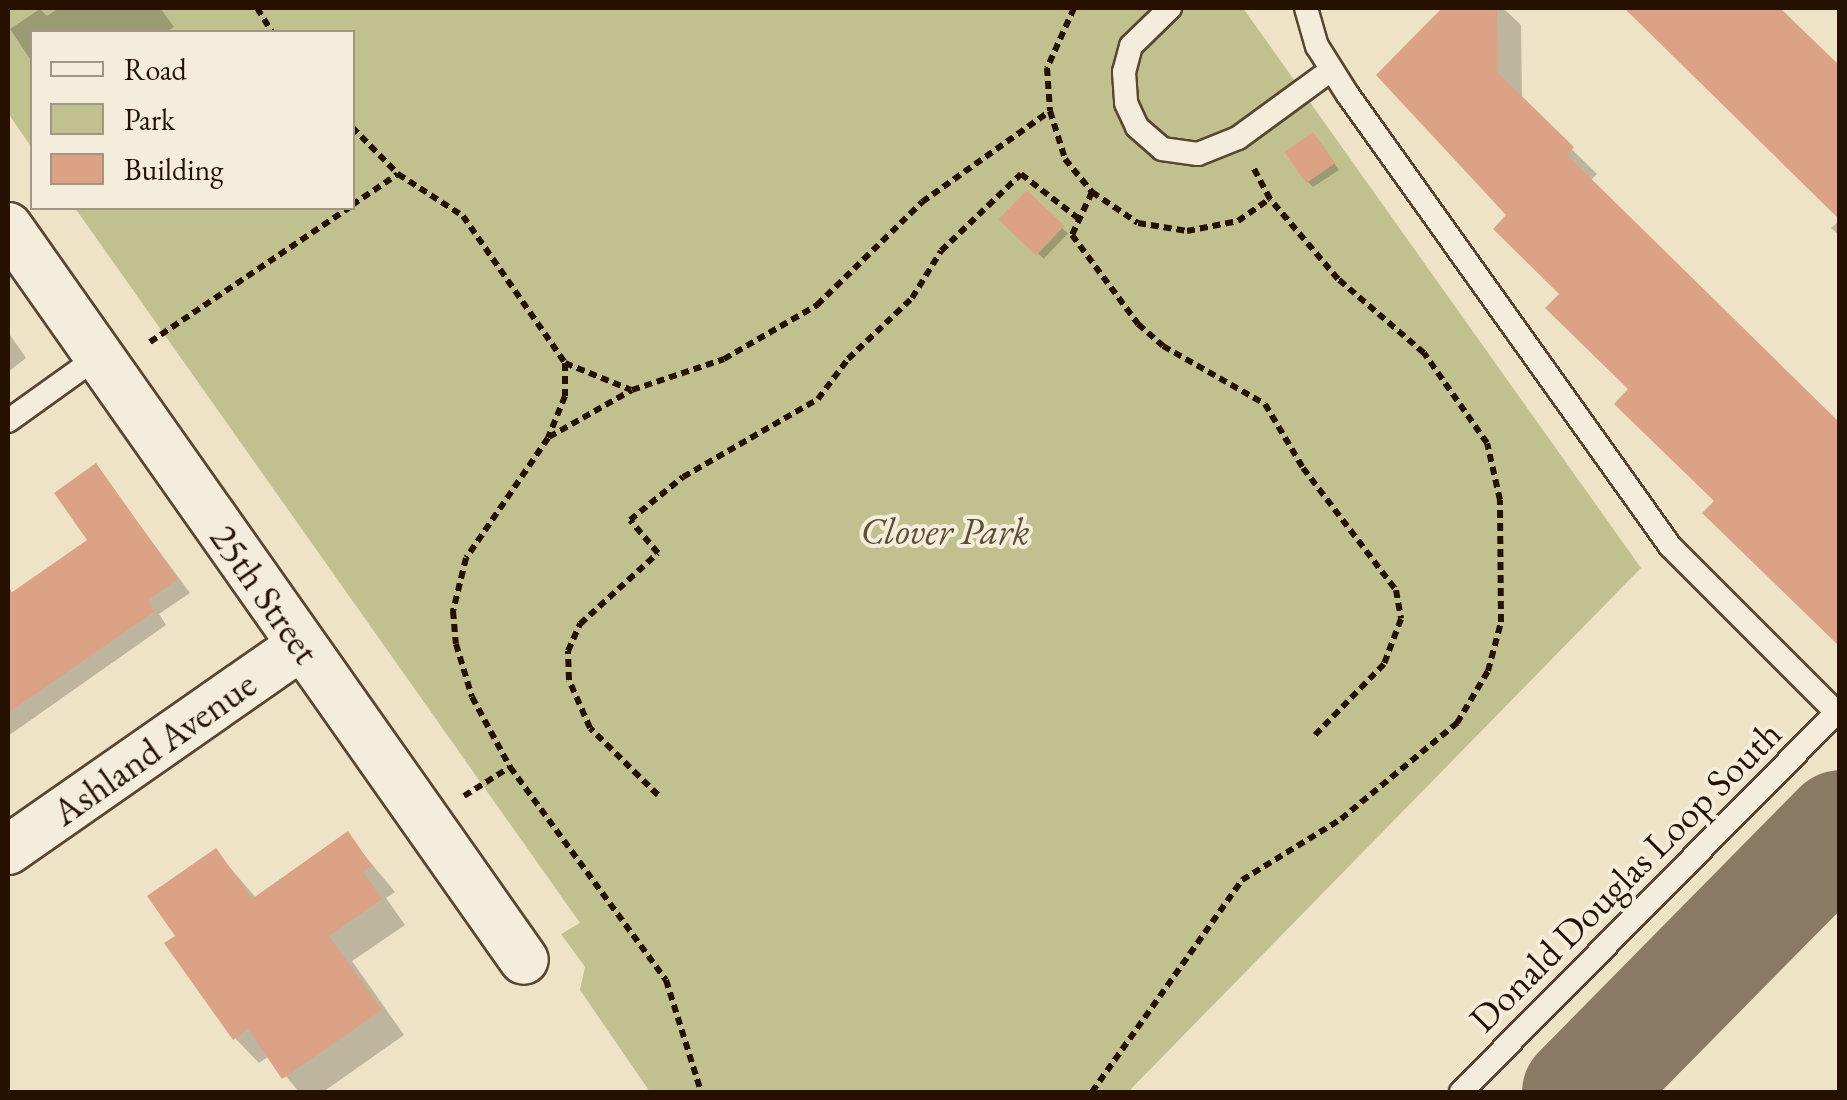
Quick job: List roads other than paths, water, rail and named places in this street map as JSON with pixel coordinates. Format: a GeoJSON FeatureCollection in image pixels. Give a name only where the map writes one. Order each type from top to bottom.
{"type":"FeatureCollection","features":[{"type":"Feature","properties":{"kind":"street","name":"25th Street"},"geometry":{"type":"LineString","coordinates":[[8,227],[96,358],[524,960]]}},
{"type":"Feature","properties":{"kind":"street","name":"Ashland Avenue"},"geometry":{"type":"LineString","coordinates":[[8,850],[300,646]]}},
{"type":"Feature","properties":{"kind":"lane"},"geometry":{"type":"LineString","coordinates":[[1170,8],[1132,46],[1124,72],[1126,102],[1138,128],[1162,149],[1198,154],[1238,138],[1331,70]]}},
{"type":"Feature","properties":{"kind":"lane"},"geometry":{"type":"LineString","coordinates":[[1306,8],[1331,70],[1348,96],[1670,546],[1838,710]]}},
{"type":"Feature","properties":{"kind":"lane"},"geometry":{"type":"LineString","coordinates":[[8,420],[96,358]]}},
{"type":"Feature","properties":{"kind":"lane","name":"Donald Douglas Loop South"},"geometry":{"type":"LineString","coordinates":[[1461,1092],[1838,710]]}},
{"type":"Feature","properties":{"kind":"park label","name":"Clover Park"},"geometry":{"type":"Point","coordinates":[945,531]}}]}
